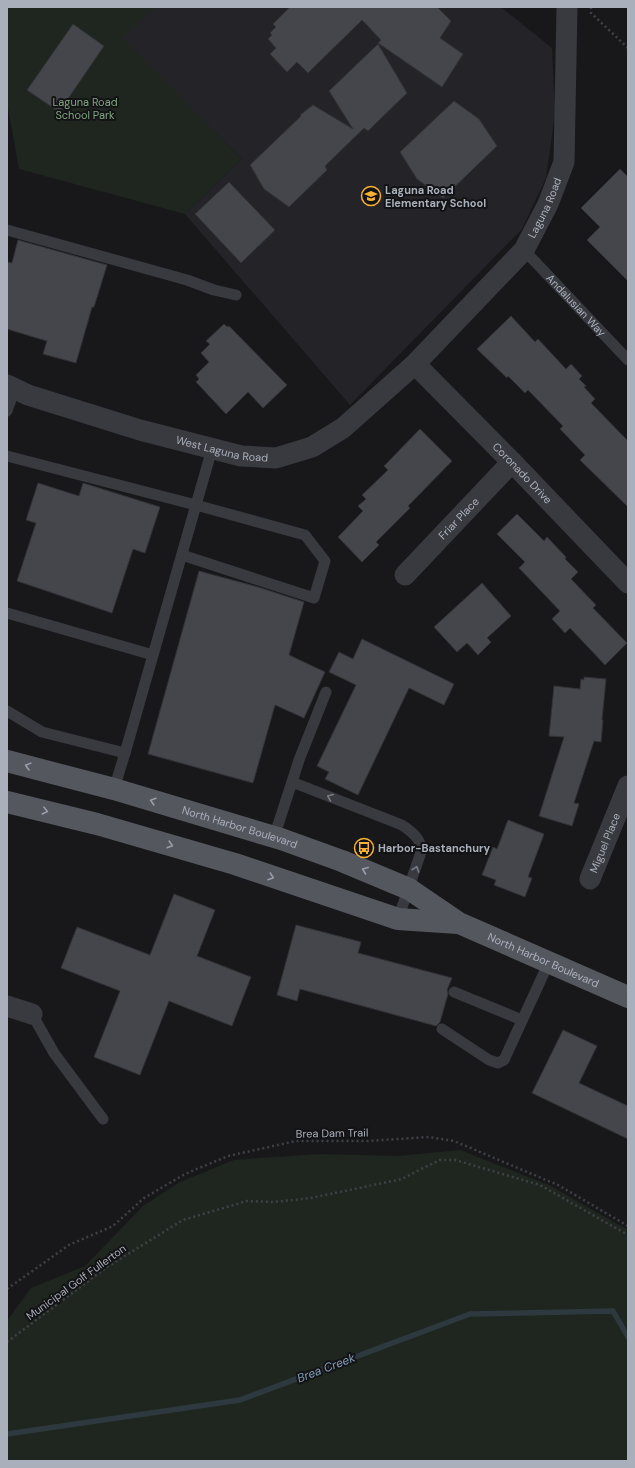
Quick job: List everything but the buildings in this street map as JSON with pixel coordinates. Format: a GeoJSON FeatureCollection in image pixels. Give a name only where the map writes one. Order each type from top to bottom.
{"type":"FeatureCollection","features":[{"type":"Feature","properties":{"kind":"main road","name":"North Harbor Boulevard"},"geometry":{"type":"LineString","coordinates":[[7,761],[114,789],[274,837],[342,861],[409,889],[459,923],[628,997]]}},
{"type":"Feature","properties":{"kind":"main road","name":"North Harbor Boulevard"},"geometry":{"type":"LineString","coordinates":[[7,802],[97,824],[212,857],[398,919],[459,923]]}},
{"type":"Feature","properties":{"kind":"street","name":"Laguna Road"},"geometry":{"type":"LineString","coordinates":[[415,364],[524,250],[548,204],[564,162],[566,7]]}},
{"type":"Feature","properties":{"kind":"street","name":"West Laguna Road"},"geometry":{"type":"LineString","coordinates":[[11,387],[28,395],[140,430],[241,456],[276,458],[312,446],[343,428],[415,364]]}},
{"type":"Feature","properties":{"kind":"street","name":"Coronado Drive"},"geometry":{"type":"LineString","coordinates":[[415,364],[512,462],[628,583]]}},
{"type":"Feature","properties":{"kind":"street","name":"Friar Place"},"geometry":{"type":"LineString","coordinates":[[405,575],[512,462]]}},
{"type":"Feature","properties":{"kind":"street","name":"Miguel Place"},"geometry":{"type":"LineString","coordinates":[[590,878],[628,786]]}},
{"type":"Feature","properties":{"kind":"street"},"geometry":{"type":"LineString","coordinates":[[7,1006],[32,1014]]}},
{"type":"Feature","properties":{"kind":"lane"},"geometry":{"type":"LineString","coordinates":[[7,230],[236,295]]}},
{"type":"Feature","properties":{"kind":"lane","name":"Andalusian Way"},"geometry":{"type":"LineString","coordinates":[[524,250],[628,360]]}},
{"type":"Feature","properties":{"kind":"lane"},"geometry":{"type":"LineString","coordinates":[[7,411],[11,387]]}},
{"type":"Feature","properties":{"kind":"lane"},"geometry":{"type":"LineString","coordinates":[[114,789],[212,449]]}},
{"type":"Feature","properties":{"kind":"lane"},"geometry":{"type":"LineString","coordinates":[[7,456],[305,535],[325,561],[314,598],[182,555]]}},
{"type":"Feature","properties":{"kind":"lane"},"geometry":{"type":"LineString","coordinates":[[7,613],[153,655]]}},
{"type":"Feature","properties":{"kind":"lane"},"geometry":{"type":"LineString","coordinates":[[274,837],[299,760],[326,692]]}},
{"type":"Feature","properties":{"kind":"lane"},"geometry":{"type":"LineString","coordinates":[[7,711],[42,732],[125,753]]}},
{"type":"Feature","properties":{"kind":"lane"},"geometry":{"type":"LineString","coordinates":[[292,782],[402,825],[416,836],[420,843],[421,852],[398,919]]}},
{"type":"Feature","properties":{"kind":"lane"},"geometry":{"type":"LineString","coordinates":[[442,1029],[489,1060],[498,1063],[504,1060],[549,962]]}},
{"type":"Feature","properties":{"kind":"lane"},"geometry":{"type":"LineString","coordinates":[[454,992],[522,1020]]}},
{"type":"Feature","properties":{"kind":"lane"},"geometry":{"type":"LineString","coordinates":[[32,1014],[54,1053],[103,1119]]}},
{"type":"Feature","properties":{"kind":"path"},"geometry":{"type":"LineString","coordinates":[[591,7],[591,13],[628,48]]}},
{"type":"Feature","properties":{"kind":"path","name":"Brea Dam Trail"},"geometry":{"type":"LineString","coordinates":[[7,1288],[69,1246],[113,1226],[144,1198],[185,1174],[228,1156],[296,1141],[367,1141],[428,1137],[454,1141],[558,1185],[628,1226]]}},
{"type":"Feature","properties":{"kind":"path","name":"Municipal Golf Fullerton"},"geometry":{"type":"LineString","coordinates":[[7,1342],[107,1267],[183,1220],[247,1201],[274,1202],[311,1198],[402,1179],[440,1160],[454,1160],[540,1185],[628,1235]]}},
{"type":"Feature","properties":{"kind":"shaded area","name":"Laguna Road Elementary School"},"geometry":{"type":"Polygon","coordinates":[[[155,7],[501,7],[552,48],[555,113],[546,178],[522,229],[350,405],[185,214],[242,159],[122,39],[155,7]]]}},
{"type":"Feature","properties":{"kind":"green space","name":"Laguna Road School Park"},"geometry":{"type":"Polygon","coordinates":[[[7,7],[155,7],[123,39],[242,159],[185,214],[19,169],[7,103],[7,7]]]}},
{"type":"Feature","properties":{"kind":"green space"},"geometry":{"type":"Polygon","coordinates":[[[460,1150],[549,1185],[628,1230],[628,1461],[7,1461],[7,1321],[31,1288],[85,1266],[143,1206],[180,1182],[234,1160],[318,1154],[399,1156],[460,1150]]]}},
{"type":"Feature","properties":{"kind":"waterway","name":"Brea Creek"},"geometry":{"type":"LineString","coordinates":[[7,1434],[240,1400],[470,1314],[613,1311],[628,1337]]}},
{"type":"Feature","properties":{"kind":"place","name":"Laguna Road Elementary School"},"geometry":{"type":"Point","coordinates":[371,196]}},
{"type":"Feature","properties":{"kind":"place","name":"Harbor-Bastanchury"},"geometry":{"type":"Point","coordinates":[364,848]}}]}
